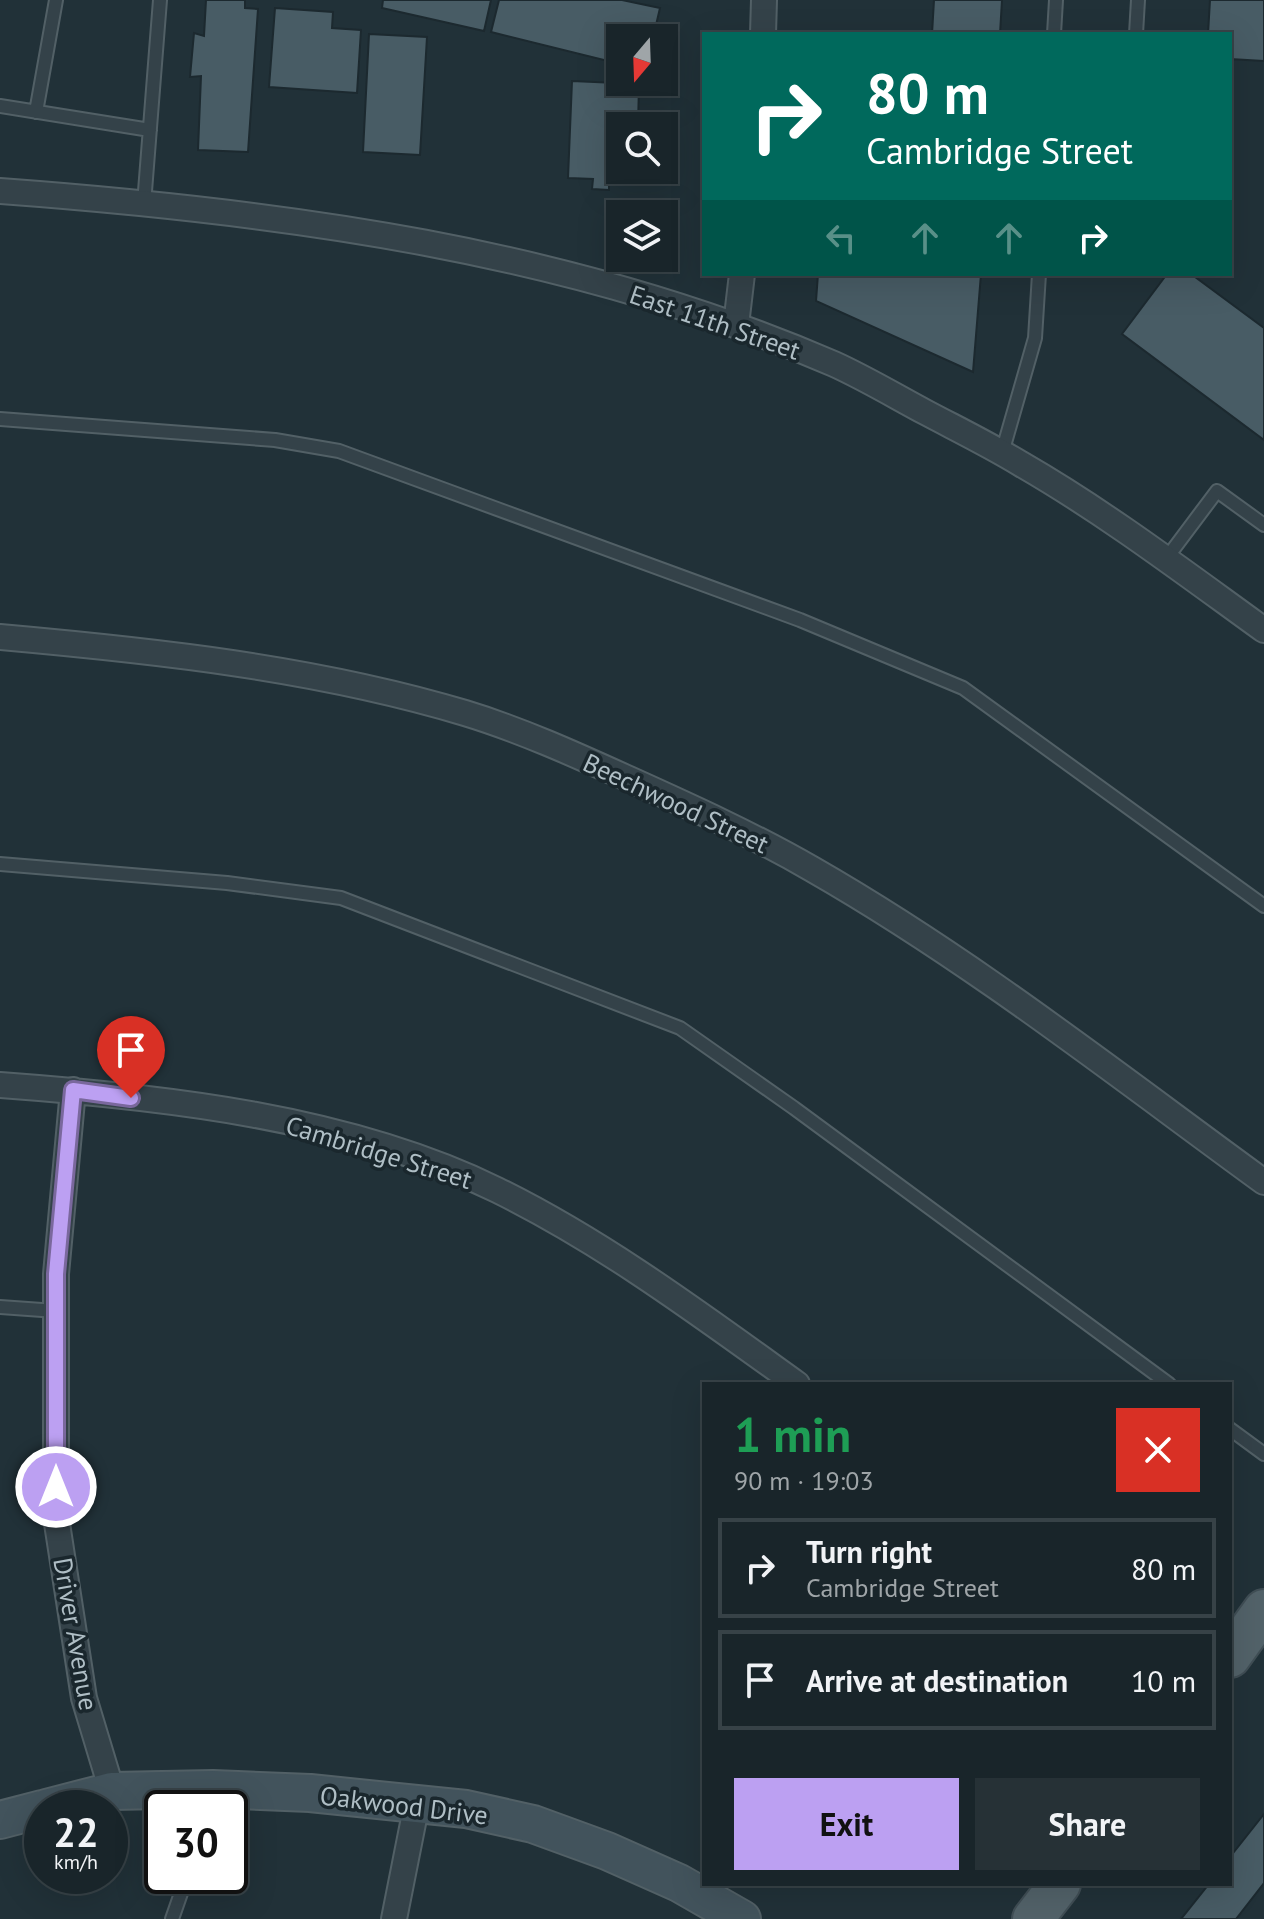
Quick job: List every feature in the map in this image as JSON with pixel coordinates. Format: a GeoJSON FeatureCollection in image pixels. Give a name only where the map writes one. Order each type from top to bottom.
{"type":"FeatureCollection","features":[{"type":"Feature","properties":{"kind":"main road"},"geometry":{"type":"LineString","coordinates":[[1232,1654],[1264,1610]]}},
{"type":"Feature","properties":{"kind":"main road"},"geometry":{"type":"LineString","coordinates":[[1033,1919],[1058,1886]]}},
{"type":"Feature","properties":{"kind":"street"},"geometry":{"type":"LineString","coordinates":[[763,32],[764,0]]}},
{"type":"Feature","properties":{"kind":"street","name":"East 11th Street"},"geometry":{"type":"LineString","coordinates":[[0,191],[265,216],[475,251],[597,282],[736,325],[837,366],[1002,453],[1166,559],[1264,630]]}},
{"type":"Feature","properties":{"kind":"street"},"geometry":{"type":"LineString","coordinates":[[736,325],[742,276]]}},
{"type":"Feature","properties":{"kind":"street","name":"Beechwood Street"},"geometry":{"type":"LineString","coordinates":[[0,637],[210,661],[334,681],[468,714],[589,761],[722,820],[852,893],[1049,1026],[1264,1182]]}},
{"type":"Feature","properties":{"kind":"street","name":"Cambridge Street"},"geometry":{"type":"LineString","coordinates":[[0,1085],[73,1090],[247,1114],[327,1131],[423,1160],[495,1189],[617,1260],[794,1382]]}},
{"type":"Feature","properties":{"kind":"street","name":"Driver Avenue"},"geometry":{"type":"LineString","coordinates":[[73,1090],[56,1274],[56,1517],[84,1698],[112,1790]]}},
{"type":"Feature","properties":{"kind":"street","name":"Oakwood Drive"},"geometry":{"type":"LineString","coordinates":[[248,1796],[310,1793],[417,1803],[466,1809],[533,1824],[665,1877],[742,1919]]}},
{"type":"Feature","properties":{"kind":"street"},"geometry":{"type":"LineString","coordinates":[[394,1919],[417,1803]]}},
{"type":"Feature","properties":{"kind":"street","name":"Oakwood Drive"},"geometry":{"type":"LineString","coordinates":[[0,1820],[24,1813]]}},
{"type":"Feature","properties":{"kind":"lane"},"geometry":{"type":"LineString","coordinates":[[36,112],[56,0]]}},
{"type":"Feature","properties":{"kind":"lane"},"geometry":{"type":"LineString","coordinates":[[144,204],[160,0]]}},
{"type":"Feature","properties":{"kind":"lane"},"geometry":{"type":"LineString","coordinates":[[1054,32],[1056,0]]}},
{"type":"Feature","properties":{"kind":"lane"},"geometry":{"type":"LineString","coordinates":[[1136,32],[1138,0]]}},
{"type":"Feature","properties":{"kind":"lane"},"geometry":{"type":"LineString","coordinates":[[0,106],[150,130]]}},
{"type":"Feature","properties":{"kind":"lane"},"geometry":{"type":"LineString","coordinates":[[1002,453],[1035,338],[1039,276]]}},
{"type":"Feature","properties":{"kind":"lane"},"geometry":{"type":"LineString","coordinates":[[0,419],[275,440],[339,451],[800,620],[963,688],[1264,906]]}},
{"type":"Feature","properties":{"kind":"lane"},"geometry":{"type":"LineString","coordinates":[[1166,559],[1217,491],[1264,525]]}},
{"type":"Feature","properties":{"kind":"lane"},"geometry":{"type":"LineString","coordinates":[[0,864],[227,883],[341,898],[680,1028],[794,1108],[1166,1382]]}},
{"type":"Feature","properties":{"kind":"lane"},"geometry":{"type":"LineString","coordinates":[[0,1307],[56,1311]]}},
{"type":"Feature","properties":{"kind":"lane"},"geometry":{"type":"LineString","coordinates":[[1232,1430],[1264,1454]]}},
{"type":"Feature","properties":{"kind":"lane"},"geometry":{"type":"LineString","coordinates":[[172,1919],[181,1894]]}},
{"type":"Feature","properties":{"kind":"building"},"geometry":{"type":"Polygon","coordinates":[[[206,0],[245,0],[245,8],[258,9],[248,152],[198,150],[201,76],[190,77],[194,33],[204,36],[206,0]]]}},
{"type":"Feature","properties":{"kind":"building"},"geometry":{"type":"Polygon","coordinates":[[[383,0],[491,0],[484,31],[382,8],[383,0]]]}},
{"type":"Feature","properties":{"kind":"building"},"geometry":{"type":"Polygon","coordinates":[[[499,0],[622,0],[660,8],[656,24],[606,24],[606,61],[491,32],[499,0]]]}},
{"type":"Feature","properties":{"kind":"building"},"geometry":{"type":"Polygon","coordinates":[[[934,0],[1002,0],[1000,32],[932,32],[934,0]]]}},
{"type":"Feature","properties":{"kind":"building"},"geometry":{"type":"Polygon","coordinates":[[[1210,0],[1264,0],[1264,61],[1232,59],[1232,32],[1208,32],[1210,0]]]}},
{"type":"Feature","properties":{"kind":"building"},"geometry":{"type":"Polygon","coordinates":[[[275,8],[333,12],[332,28],[361,30],[357,93],[269,87],[275,8]]]}},
{"type":"Feature","properties":{"kind":"building"},"geometry":{"type":"Polygon","coordinates":[[[369,34],[427,37],[420,155],[363,152],[369,34]]]}},
{"type":"Feature","properties":{"kind":"building"},"geometry":{"type":"Polygon","coordinates":[[[572,81],[606,83],[606,96],[639,96],[638,112],[606,112],[606,184],[609,184],[609,190],[592,189],[593,179],[568,178],[572,81]]]}},
{"type":"Feature","properties":{"kind":"building"},"geometry":{"type":"Polygon","coordinates":[[[818,276],[981,276],[973,372],[816,301],[818,276]]]}},
{"type":"Feature","properties":{"kind":"building"},"geometry":{"type":"Polygon","coordinates":[[[1166,276],[1194,276],[1264,328],[1264,440],[1122,334],[1166,276]]]}},
{"type":"Feature","properties":{"kind":"building"},"geometry":{"type":"Polygon","coordinates":[[[1264,1814],[1264,1883],[1236,1919],[1181,1919],[1207,1886],[1232,1886],[1232,1854],[1264,1814]]]}},
{"type":"Feature","properties":{"kind":"route"},"geometry":{"type":"LineString","coordinates":[[56,1487],[56,1274],[73,1090],[131,1098]]}}]}
